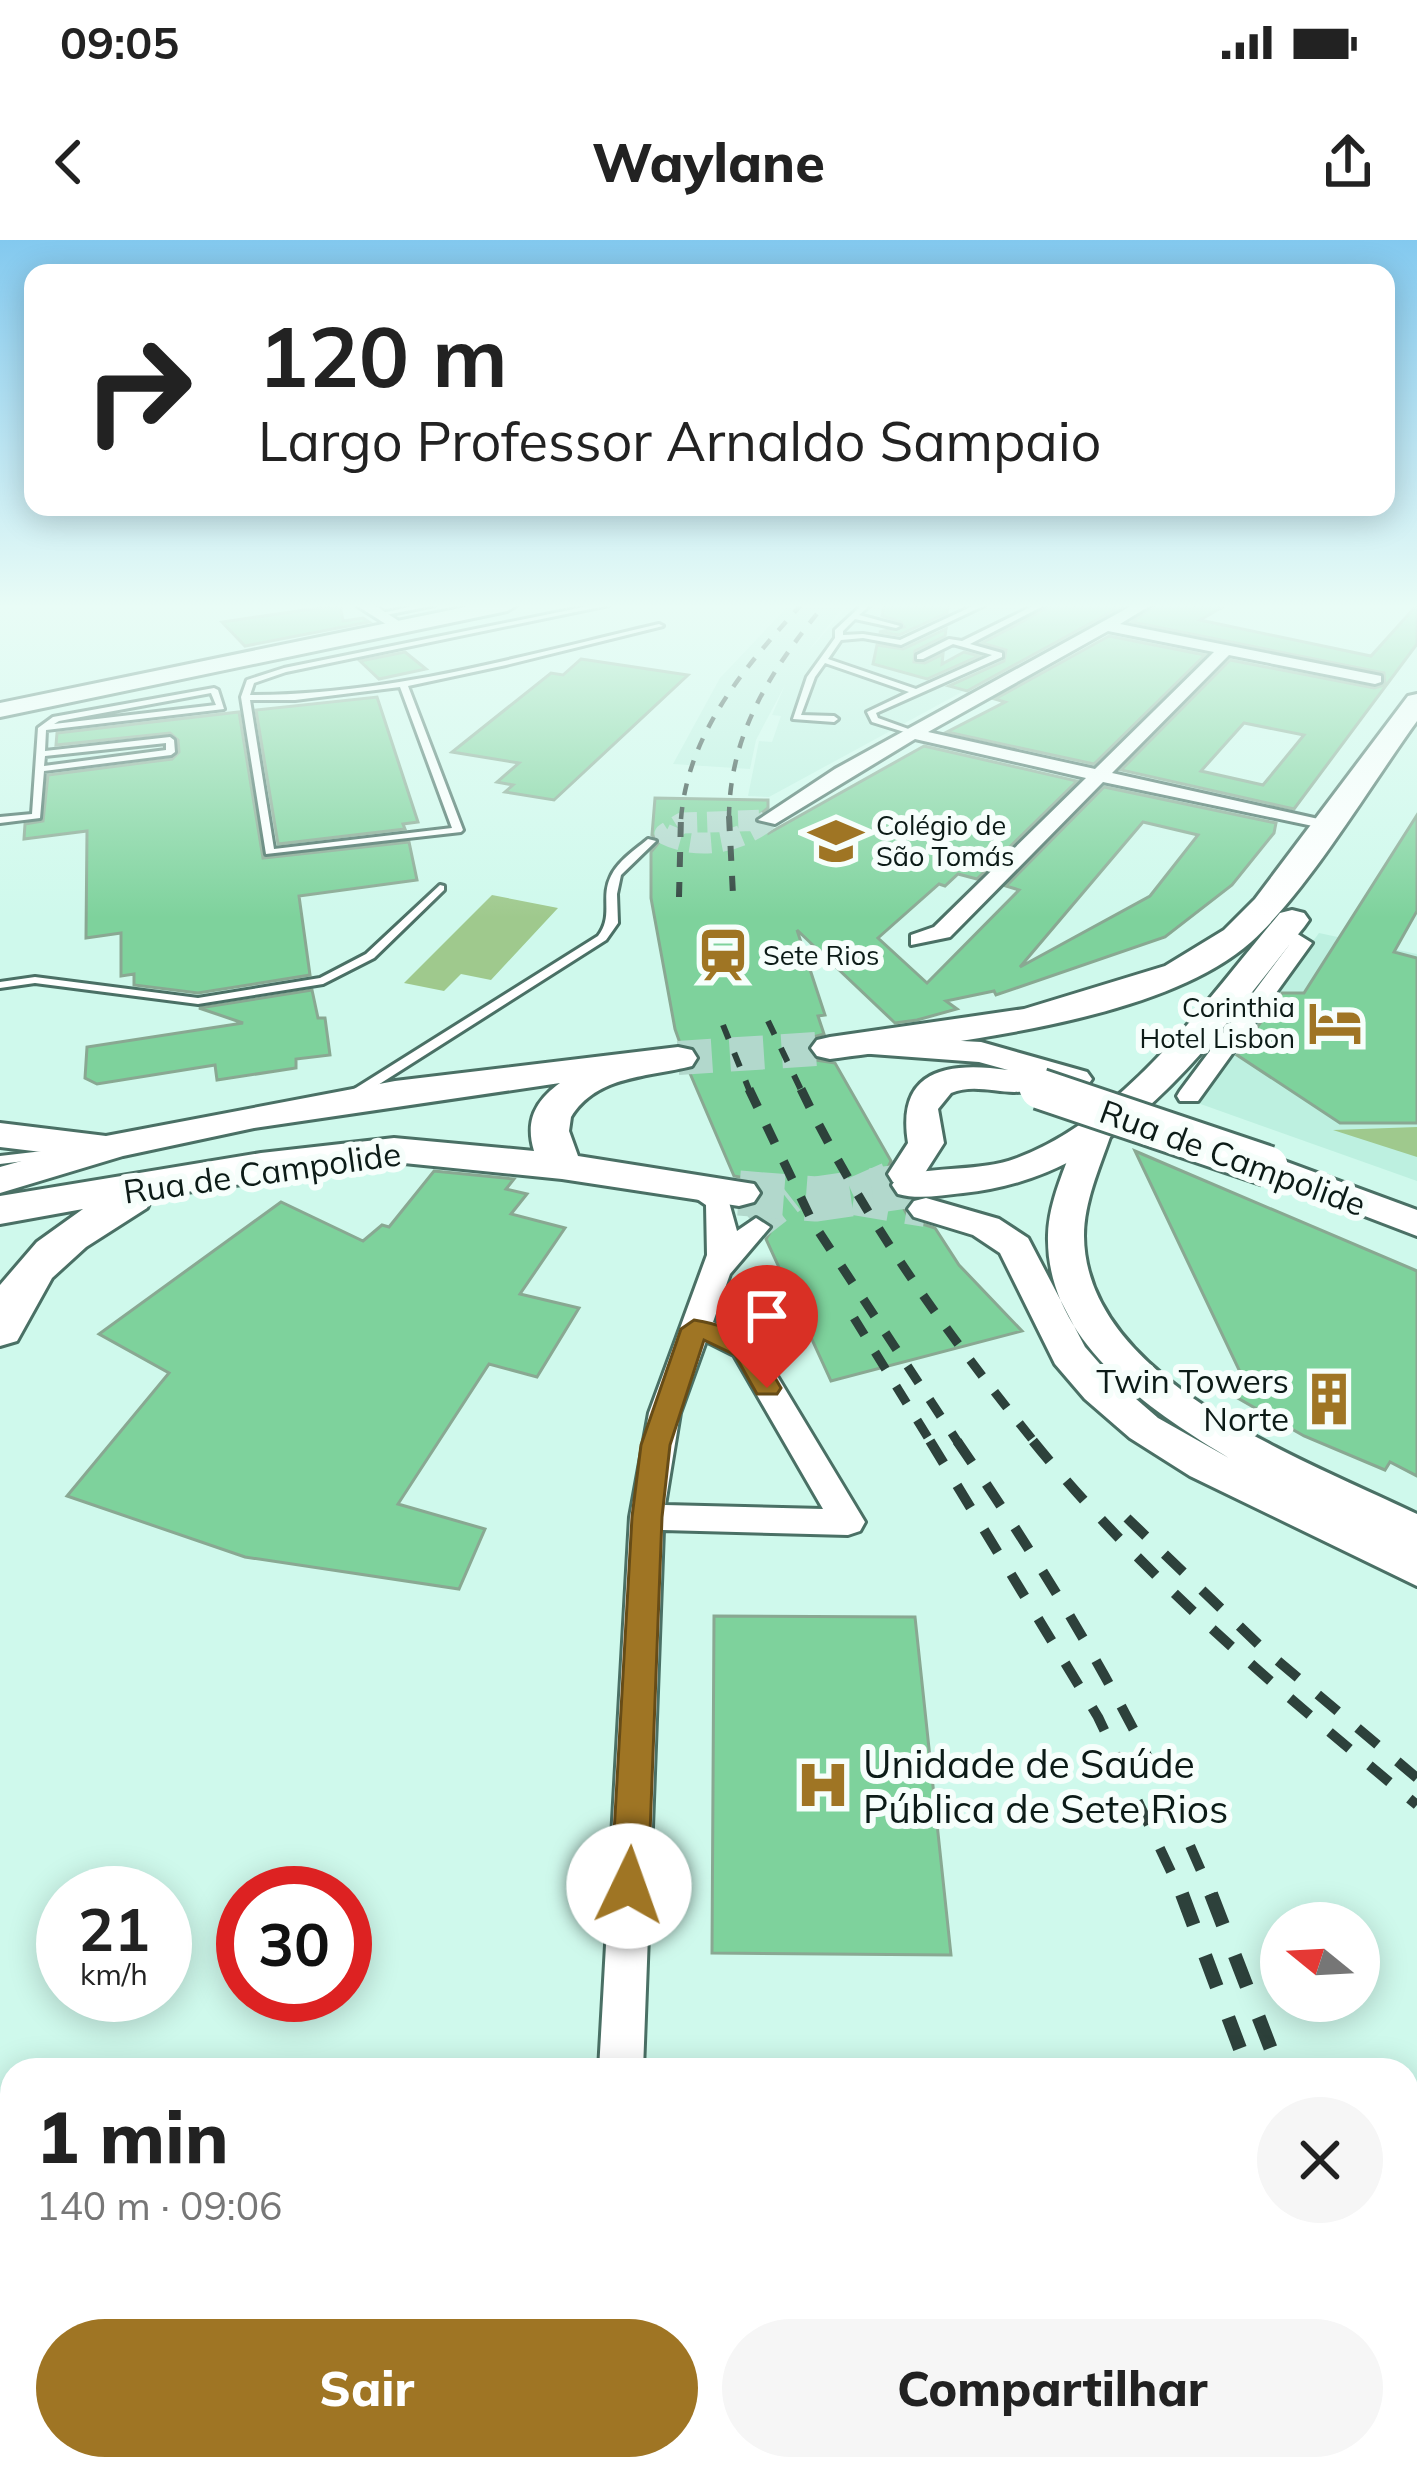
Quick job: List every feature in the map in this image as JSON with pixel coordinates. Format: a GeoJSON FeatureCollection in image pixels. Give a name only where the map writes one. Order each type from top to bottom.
{"type":"FeatureCollection","features":[{"type":"Feature","properties":{"kind":"main road"},"geometry":{"type":"LineString","coordinates":[[842,1047],[1028,1021],[1178,974],[1236,937],[1268,906],[1411,709]]}},
{"type":"Feature","properties":{"kind":"main road"},"geometry":{"type":"LineString","coordinates":[[915,1189],[1028,1169],[1093,1137],[1153,1078],[1282,931],[1417,746]]}},
{"type":"Feature","properties":{"kind":"main road","name":"Rua de Campolide"},"geometry":{"type":"LineString","coordinates":[[842,1047],[981,1052],[1075,1079],[1276,1158],[1417,1224]]}},
{"type":"Feature","properties":{"kind":"main road"},"geometry":{"type":"LineString","coordinates":[[0,1180],[34,1174],[111,1147],[336,1103],[540,1071],[678,1058]]}},
{"type":"Feature","properties":{"kind":"main road"},"geometry":{"type":"LineString","coordinates":[[562,1166],[548,1137],[550,1115],[559,1100],[631,1063]]}},
{"type":"Feature","properties":{"kind":"main road","name":"Rua de Campolide"},"geometry":{"type":"LineString","coordinates":[[915,1189],[926,1143],[920,1113],[929,1093],[949,1082],[978,1077],[1034,1087],[1417,1197]]}},
{"type":"Feature","properties":{"kind":"main road"},"geometry":{"type":"LineString","coordinates":[[0,1135],[111,1147]]}},
{"type":"Feature","properties":{"kind":"main road","name":"Rua de Campolide"},"geometry":{"type":"LineString","coordinates":[[0,1210],[394,1150],[562,1166],[694,1188],[747,1210]]}},
{"type":"Feature","properties":{"kind":"main road"},"geometry":{"type":"LineString","coordinates":[[0,1330],[16,1291],[44,1256],[83,1226],[159,1184]]}},
{"type":"Feature","properties":{"kind":"street"},"geometry":{"type":"LineString","coordinates":[[768,820],[954,709]]}},
{"type":"Feature","properties":{"kind":"street"},"geometry":{"type":"LineString","coordinates":[[919,940],[942,932],[1166,709]]}},
{"type":"Feature","properties":{"kind":"street"},"geometry":{"type":"LineString","coordinates":[[911,733],[1325,826]]}},
{"type":"Feature","properties":{"kind":"street"},"geometry":{"type":"LineString","coordinates":[[1189,1096],[1301,943],[1282,931]]}},
{"type":"Feature","properties":{"kind":"street"},"geometry":{"type":"LineString","coordinates":[[1093,1137],[1065,1238],[1076,1291],[1113,1349],[1168,1403],[1214,1432],[1417,1533]]}},
{"type":"Feature","properties":{"kind":"street"},"geometry":{"type":"LineString","coordinates":[[694,1188],[710,1194],[722,1213],[718,1269]]}},
{"type":"Feature","properties":{"kind":"street"},"geometry":{"type":"LineString","coordinates":[[915,1189],[1015,1246],[1069,1354],[1099,1389],[1144,1428],[1205,1465],[1417,1568]]}},
{"type":"Feature","properties":{"kind":"street"},"geometry":{"type":"LineString","coordinates":[[621,2058],[647,1517],[656,1445],[694,1329],[747,1210]]}},
{"type":"Feature","properties":{"kind":"street"},"geometry":{"type":"LineString","coordinates":[[647,1517],[848,1522],[745,1348],[716,1333],[694,1329]]}},
{"type":"Feature","properties":{"kind":"lane"},"geometry":{"type":"LineString","coordinates":[[42,728],[56,718],[104,709]]}},
{"type":"Feature","properties":{"kind":"lane"},"geometry":{"type":"LineString","coordinates":[[42,728],[200,709]]}},
{"type":"Feature","properties":{"kind":"lane"},"geometry":{"type":"LineString","coordinates":[[247,709],[270,852],[458,830],[412,709]]}},
{"type":"Feature","properties":{"kind":"lane"},"geometry":{"type":"LineString","coordinates":[[799,709],[796,717],[834,719]]}},
{"type":"Feature","properties":{"kind":"lane"},"geometry":{"type":"LineString","coordinates":[[876,709],[871,712],[874,720],[911,733]]}},
{"type":"Feature","properties":{"kind":"lane"},"geometry":{"type":"LineString","coordinates":[[0,820],[37,816],[42,728]]}},
{"type":"Feature","properties":{"kind":"lane"},"geometry":{"type":"LineString","coordinates":[[40,754],[170,740],[171,752],[40,769]]}},
{"type":"Feature","properties":{"kind":"lane"},"geometry":{"type":"LineString","coordinates":[[336,1103],[386,1078],[602,938],[613,923],[609,887],[614,874],[652,842]]}},
{"type":"Feature","properties":{"kind":"lane"},"geometry":{"type":"LineString","coordinates":[[0,985],[35,980],[198,1001],[323,981],[370,956],[440,888]]}},
{"type":"Feature","properties":{"kind":"lane"},"geometry":{"type":"LineString","coordinates":[[0,1160],[111,1147]]}},
{"type":"Feature","properties":{"kind":"shaded area"},"geometry":{"type":"Polygon","coordinates":[[[703,709],[772,709],[756,740],[750,769],[673,764],[703,709]]]}},
{"type":"Feature","properties":{"kind":"shaded area"},"geometry":{"type":"Polygon","coordinates":[[[774,709],[930,709],[769,797],[748,796],[759,741],[772,742],[781,716],[772,715],[774,709]]]}},
{"type":"Feature","properties":{"kind":"shaded area","name":"Corinthia Hotel Lisbon"},"geometry":{"type":"Polygon","coordinates":[[[1319,933],[1417,954],[1417,1181],[1195,1102],[1319,933]]]}},
{"type":"Feature","properties":{"kind":"green space"},"geometry":{"type":"Polygon","coordinates":[[[492,895],[558,908],[491,980],[461,974],[444,991],[404,983],[492,895]]]}},
{"type":"Feature","properties":{"kind":"green space"},"geometry":{"type":"Polygon","coordinates":[[[1417,1127],[1417,1157],[1333,1130],[1417,1127]]]}},
{"type":"Feature","properties":{"kind":"building"},"geometry":{"type":"Polygon","coordinates":[[[381,709],[418,822],[403,824],[405,829],[278,844],[256,710],[381,709]]]}},
{"type":"Feature","properties":{"kind":"building"},"geometry":{"type":"Polygon","coordinates":[[[505,709],[651,709],[554,800],[505,792],[513,785],[497,782],[519,763],[452,752],[505,709]]]}},
{"type":"Feature","properties":{"kind":"building"},"geometry":{"type":"Polygon","coordinates":[[[991,709],[1150,709],[1094,764],[947,732],[991,709]]]}},
{"type":"Feature","properties":{"kind":"building"},"geometry":{"type":"Polygon","coordinates":[[[1181,709],[1368,709],[1294,809],[1121,770],[1181,709]],[[1244,723],[1201,771],[1263,785],[1304,735],[1244,723]]]}},
{"type":"Feature","properties":{"kind":"building"},"geometry":{"type":"Polygon","coordinates":[[[239,712],[263,858],[409,842],[417,880],[299,896],[310,975],[198,993],[134,985],[134,974],[121,976],[121,933],[86,938],[87,831],[24,839],[25,824],[43,821],[48,775],[172,759],[179,752],[178,740],[170,733],[56,745],[57,733],[239,712]]]}},
{"type":"Feature","properties":{"kind":"building"},"geometry":{"type":"Polygon","coordinates":[[[924,746],[1077,781],[977,879],[958,874],[945,886],[939,884],[878,938],[927,983],[1019,890],[1006,886],[1104,787],[1276,823],[1274,833],[1232,885],[1165,937],[996,995],[994,991],[946,1001],[957,1009],[917,1020],[895,1023],[797,930],[825,1015],[818,1016],[824,1034],[813,1037],[807,1051],[816,1060],[835,1063],[891,1161],[884,1176],[894,1196],[909,1201],[904,1209],[910,1220],[935,1228],[959,1265],[1022,1331],[831,1381],[766,1239],[774,1226],[749,1208],[758,1204],[764,1190],[755,1180],[734,1176],[689,1071],[701,1056],[693,1046],[680,1043],[675,1029],[651,898],[651,852],[660,841],[652,835],[655,798],[768,800],[768,808],[754,819],[769,827],[769,833],[924,746]],[[1143,822],[1020,967],[1150,896],[1198,835],[1143,822]]]}},
{"type":"Feature","properties":{"kind":"building","name":"Corinthia Hotel Lisbon"},"geometry":{"type":"Polygon","coordinates":[[[1417,815],[1417,911],[1394,952],[1417,958],[1417,1123],[1340,1123],[1237,1055],[1282,993],[1304,993],[1417,815]]]}},
{"type":"Feature","properties":{"kind":"building"},"geometry":{"type":"Polygon","coordinates":[[[312,990],[318,1018],[325,1018],[330,1055],[296,1059],[296,1068],[217,1080],[215,1065],[97,1084],[85,1078],[87,1047],[243,1023],[199,1008],[312,990]]]}},
{"type":"Feature","properties":{"kind":"building"},"geometry":{"type":"Polygon","coordinates":[[[1135,1151],[1417,1271],[1417,1476],[1390,1462],[1385,1470],[1304,1436],[1229,1393],[1242,1376],[1135,1151]]]}},
{"type":"Feature","properties":{"kind":"building"},"geometry":{"type":"Polygon","coordinates":[[[434,1171],[514,1179],[506,1189],[527,1194],[511,1214],[565,1228],[520,1294],[579,1308],[537,1377],[489,1364],[398,1504],[485,1529],[459,1589],[245,1557],[67,1496],[169,1373],[99,1334],[281,1202],[363,1241],[382,1225],[389,1227],[434,1171]]]}},
{"type":"Feature","properties":{"kind":"building","name":"Unidade de Saúde Pública de Sete Rios"},"geometry":{"type":"Polygon","coordinates":[[[714,1616],[915,1617],[951,1955],[712,1953],[714,1616]]]}},
{"type":"Feature","properties":{"kind":"tunnel"},"geometry":{"type":"LineString","coordinates":[[768,820],[718,842],[691,842],[665,834],[682,823],[768,820]]}},
{"type":"Feature","properties":{"kind":"tunnel"},"geometry":{"type":"LineString","coordinates":[[678,1058],[830,1048]]}},
{"type":"Feature","properties":{"kind":"tunnel"},"geometry":{"type":"LineString","coordinates":[[854,1197],[906,1174]]}},
{"type":"Feature","properties":{"kind":"tunnel"},"geometry":{"type":"LineString","coordinates":[[739,1193],[816,1199],[913,1185]]}},
{"type":"Feature","properties":{"kind":"tunnel"},"geometry":{"type":"LineString","coordinates":[[854,1197],[926,1209]]}},
{"type":"Feature","properties":{"kind":"tunnel"},"geometry":{"type":"LineString","coordinates":[[756,1227],[792,1199]]}},
{"type":"Feature","properties":{"kind":"railway"},"geometry":{"type":"LineString","coordinates":[[681,819],[695,758],[719,709]]}},
{"type":"Feature","properties":{"kind":"railway"},"geometry":{"type":"LineString","coordinates":[[729,818],[737,758],[754,709]]}},
{"type":"Feature","properties":{"kind":"railway"},"geometry":{"type":"LineString","coordinates":[[679,897],[681,816]]}},
{"type":"Feature","properties":{"kind":"railway"},"geometry":{"type":"LineString","coordinates":[[729,818],[733,895]]}},
{"type":"Feature","properties":{"kind":"railway"},"geometry":{"type":"LineString","coordinates":[[768,1021],[802,1092]]}},
{"type":"Feature","properties":{"kind":"railway"},"geometry":{"type":"LineString","coordinates":[[723,1025],[750,1092]]}},
{"type":"Feature","properties":{"kind":"railway"},"geometry":{"type":"LineString","coordinates":[[749,1089],[813,1223],[958,1443]]}},
{"type":"Feature","properties":{"kind":"railway"},"geometry":{"type":"LineString","coordinates":[[801,1089],[851,1183],[908,1273],[1036,1444]]}},
{"type":"Feature","properties":{"kind":"railway"},"geometry":{"type":"LineString","coordinates":[[854,1318],[932,1444]]}},
{"type":"Feature","properties":{"kind":"railway"},"geometry":{"type":"LineString","coordinates":[[930,1441],[1098,1717],[1183,1897]]}},
{"type":"Feature","properties":{"kind":"railway"},"geometry":{"type":"LineString","coordinates":[[1033,1441],[1168,1587],[1265,1677],[1417,1805]]}},
{"type":"Feature","properties":{"kind":"railway"},"geometry":{"type":"LineString","coordinates":[[958,1443],[1097,1662],[1158,1777],[1212,1897]]}},
{"type":"Feature","properties":{"kind":"railway"},"geometry":{"type":"LineString","coordinates":[[1127,1518],[1259,1645],[1417,1778]]}},
{"type":"Feature","properties":{"kind":"railway"},"geometry":{"type":"LineString","coordinates":[[1182,1894],[1244,2058]]}},
{"type":"Feature","properties":{"kind":"railway"},"geometry":{"type":"LineString","coordinates":[[1211,1894],[1274,2058]]}},
{"type":"Feature","properties":{"kind":"place","name":"Colégio de São Tomás"},"geometry":{"type":"Point","coordinates":[836,841]}},
{"type":"Feature","properties":{"kind":"place","name":"Sete Rios"},"geometry":{"type":"Point","coordinates":[723,955]}},
{"type":"Feature","properties":{"kind":"place","name":"Corinthia Hotel Lisbon"},"geometry":{"type":"Point","coordinates":[1335,1023]}},
{"type":"Feature","properties":{"kind":"place","name":"Twin Towers Norte"},"geometry":{"type":"Point","coordinates":[1329,1399]}},
{"type":"Feature","properties":{"kind":"place","name":"Unidade de Saúde Pública de Sete Rios"},"geometry":{"type":"Point","coordinates":[823,1785]}},
{"type":"Feature","properties":{"kind":"route"},"geometry":{"type":"LineString","coordinates":[[629,1886],[647,1517],[656,1445],[694,1329],[716,1333],[745,1348],[767,1388]]}}]}
